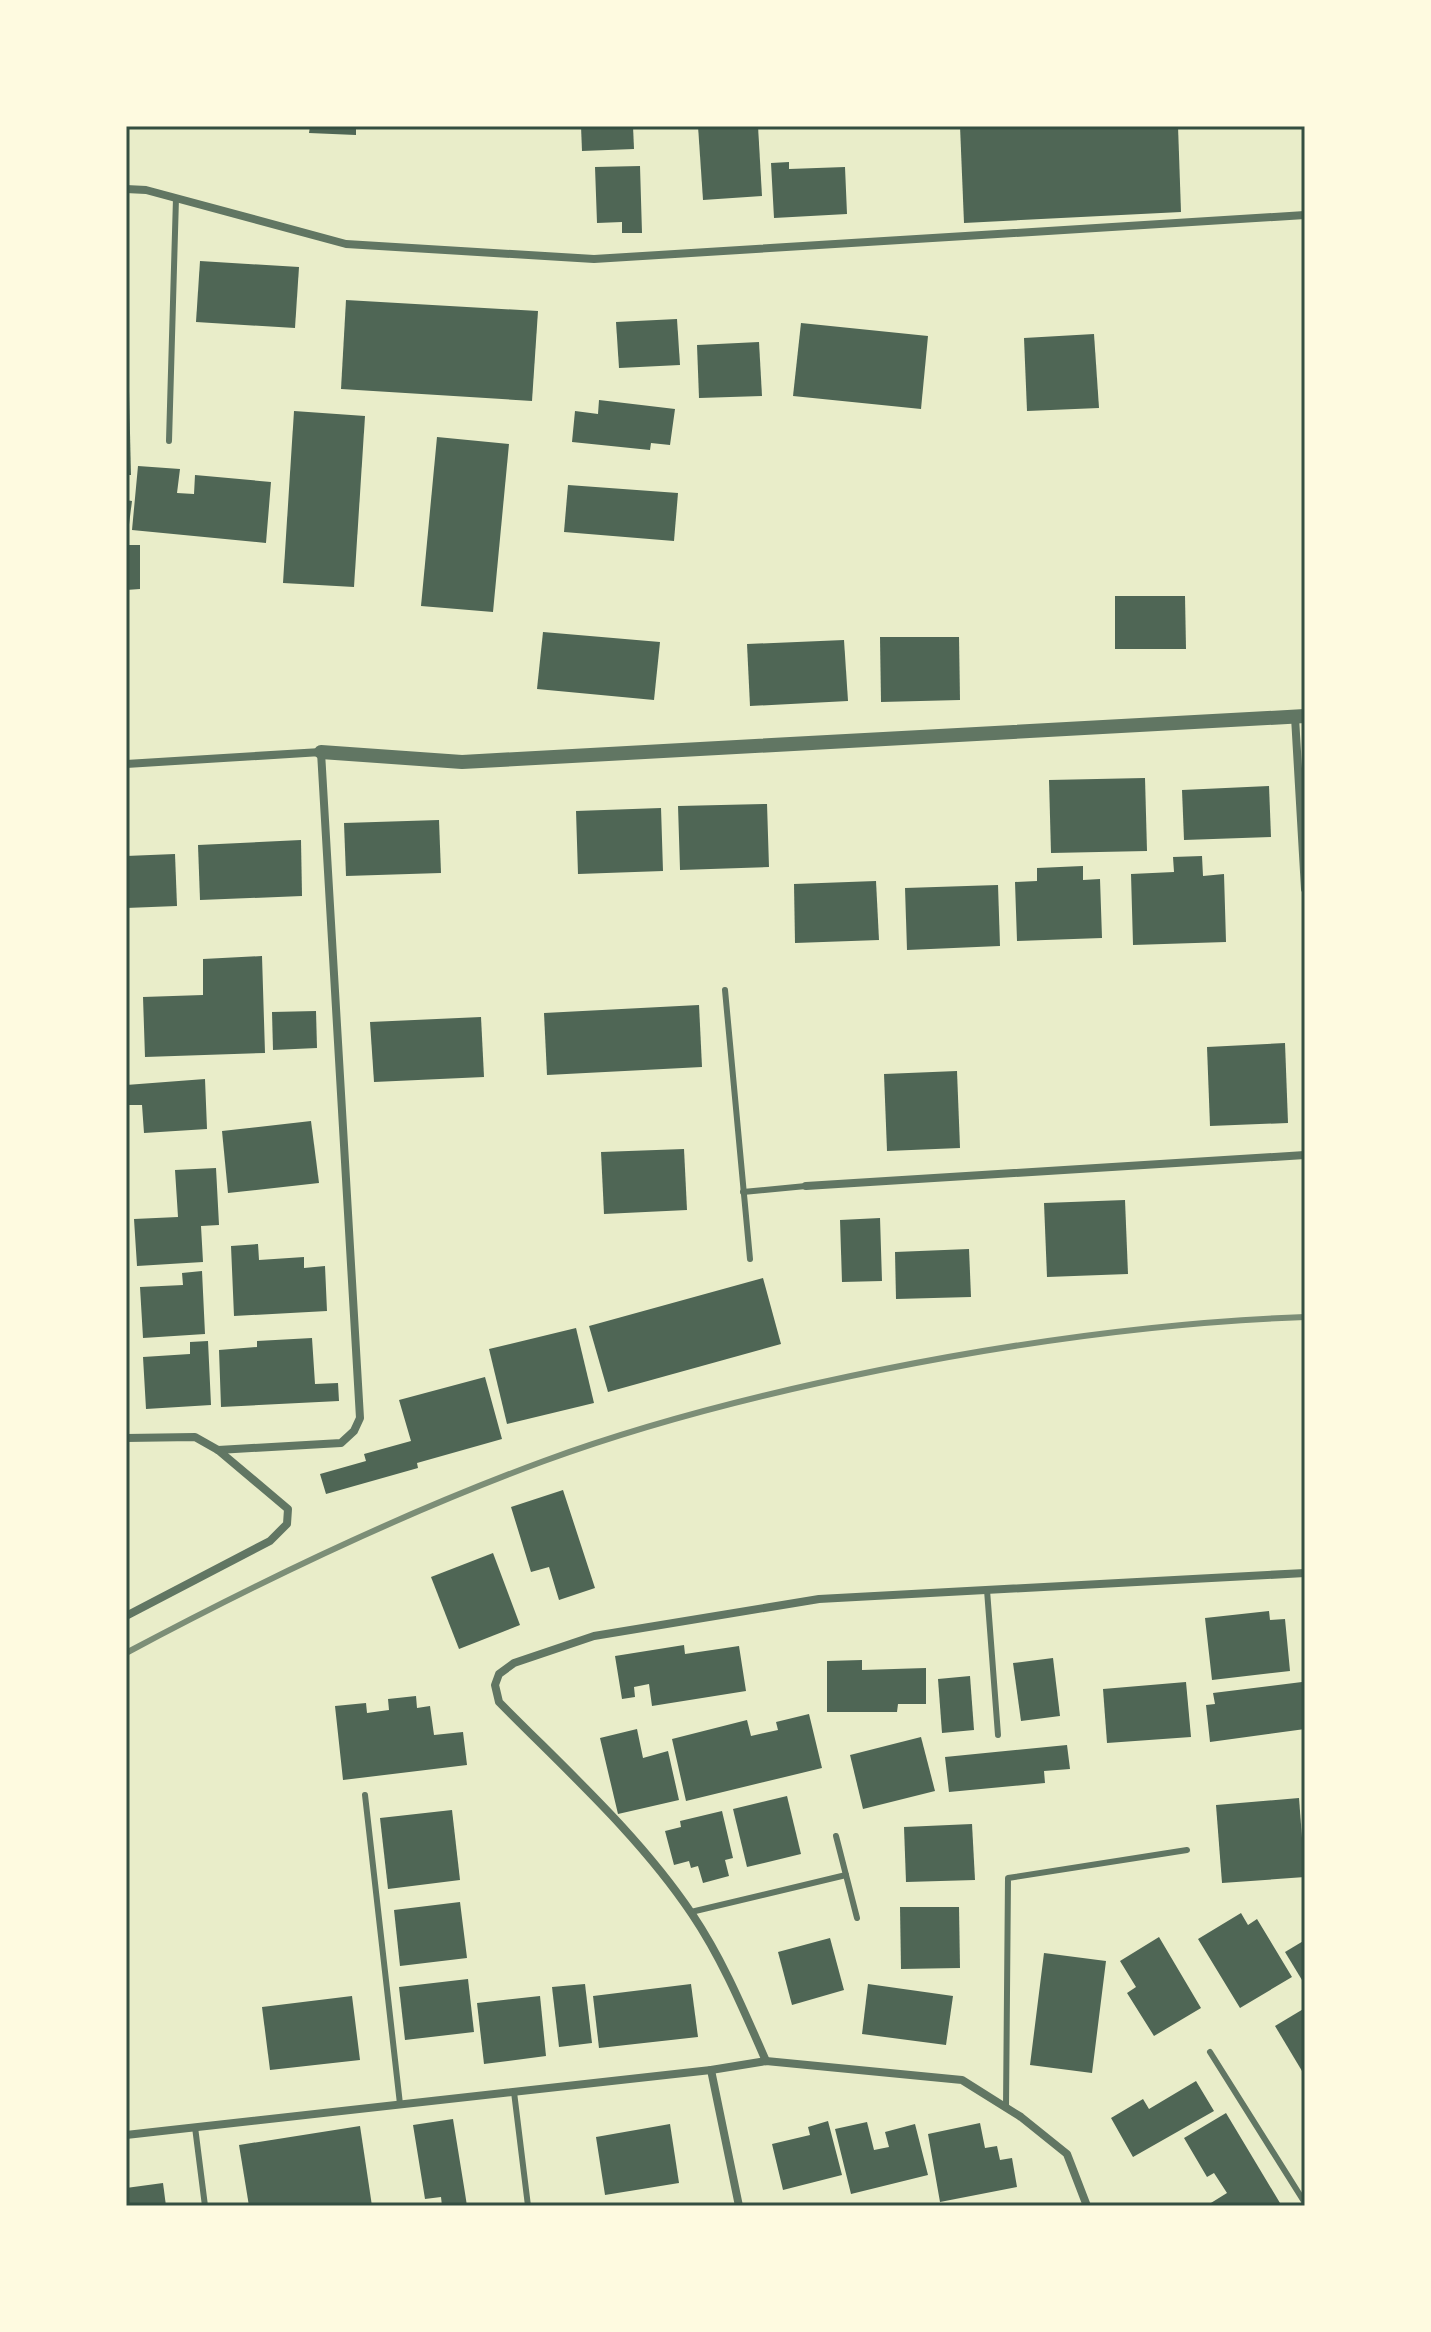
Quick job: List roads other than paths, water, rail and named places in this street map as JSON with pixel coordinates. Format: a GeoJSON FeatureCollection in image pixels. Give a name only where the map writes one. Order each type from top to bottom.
{"type":"FeatureCollection","features":[{"type":"Feature","properties":{"kind":"street"},"geometry":{"type":"LineString","coordinates":[[126,189],[146,190],[346,244],[594,259],[1305,215]]}},
{"type":"Feature","properties":{"kind":"street"},"geometry":{"type":"LineString","coordinates":[[126,764],[321,752],[462,762],[1300,716],[1305,889]]}},
{"type":"Feature","properties":{"kind":"street"},"geometry":{"type":"LineString","coordinates":[[218,1450],[341,1443],[354,1431],[360,1418],[321,752]]}},
{"type":"Feature","properties":{"kind":"street"},"geometry":{"type":"LineString","coordinates":[[806,1186],[1305,1155]]}},
{"type":"Feature","properties":{"kind":"street"},"geometry":{"type":"LineString","coordinates":[[126,1438],[195,1437],[218,1450],[288,1509],[287,1524],[270,1541],[126,1616]]}},
{"type":"Feature","properties":{"kind":"street"},"geometry":{"type":"LineString","coordinates":[[766,2061],[722,1964],[691,1912],[625,1830],[499,1702],[495,1685],[499,1674],[514,1663],[594,1636],[819,1599],[1305,1573]]}},
{"type":"Feature","properties":{"kind":"street"},"geometry":{"type":"LineString","coordinates":[[126,2135],[711,2070],[766,2061],[962,2080],[1006,2108],[1067,2154],[1087,2206]]}},
{"type":"Feature","properties":{"kind":"street"},"geometry":{"type":"LineString","coordinates":[[711,2070],[739,2206]]}},
{"type":"Feature","properties":{"kind":"lane"},"geometry":{"type":"LineString","coordinates":[[169,441],[176,198]]}},
{"type":"Feature","properties":{"kind":"lane"},"geometry":{"type":"LineString","coordinates":[[725,990],[750,1259]]}},
{"type":"Feature","properties":{"kind":"lane"},"geometry":{"type":"LineString","coordinates":[[743,1192],[806,1186]]}},
{"type":"Feature","properties":{"kind":"lane"},"geometry":{"type":"LineString","coordinates":[[987,1590],[998,1735]]}},
{"type":"Feature","properties":{"kind":"lane"},"geometry":{"type":"LineString","coordinates":[[365,1795],[400,2104]]}},
{"type":"Feature","properties":{"kind":"lane"},"geometry":{"type":"LineString","coordinates":[[836,1836],[857,1918]]}},
{"type":"Feature","properties":{"kind":"lane"},"geometry":{"type":"LineString","coordinates":[[1006,2108],[1008,1878],[1187,1850]]}},
{"type":"Feature","properties":{"kind":"lane"},"geometry":{"type":"LineString","coordinates":[[691,1912],[846,1875]]}},
{"type":"Feature","properties":{"kind":"lane"},"geometry":{"type":"LineString","coordinates":[[1210,2052],[1305,2203]]}},
{"type":"Feature","properties":{"kind":"lane"},"geometry":{"type":"LineString","coordinates":[[514,2092],[528,2206]]}},
{"type":"Feature","properties":{"kind":"lane"},"geometry":{"type":"LineString","coordinates":[[195,2127],[205,2206]]}},
{"type":"Feature","properties":{"kind":"railway"},"geometry":{"type":"LineString","coordinates":[[126,1653],[228,1600],[437,1503],[544,1461],[668,1421],[837,1379],[985,1351],[1198,1323],[1305,1317]]}}]}
